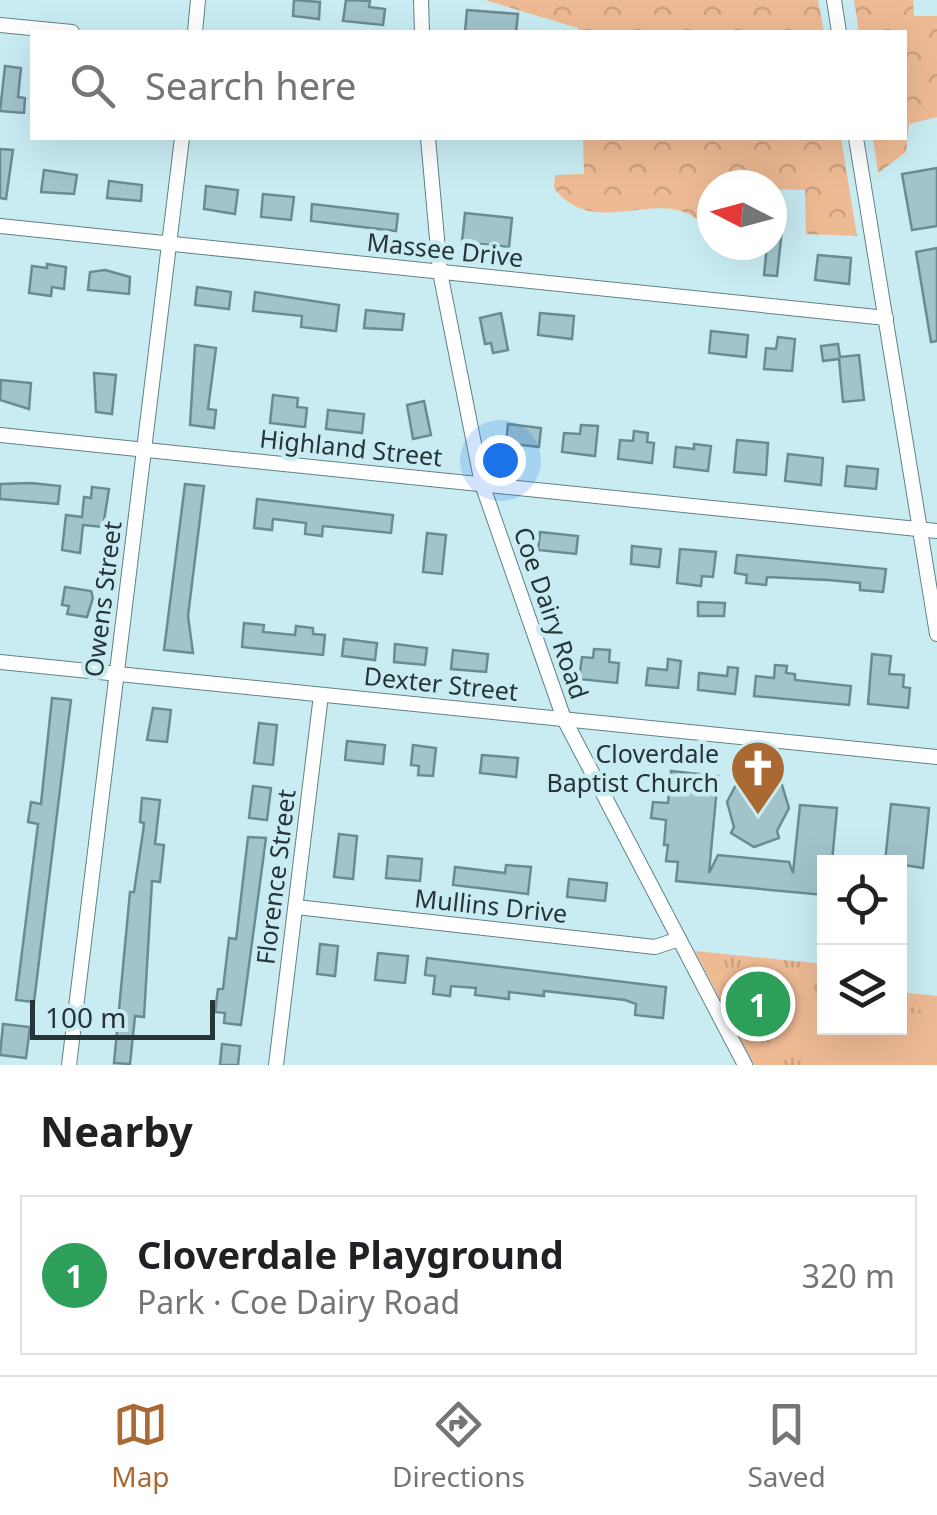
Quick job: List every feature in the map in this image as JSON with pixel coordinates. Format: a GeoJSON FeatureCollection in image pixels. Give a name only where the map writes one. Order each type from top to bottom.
{"type":"FeatureCollection","features":[{"type":"Feature","properties":{"kind":"street"},"geometry":{"type":"LineString","coordinates":[[195,30],[198,0]]}},
{"type":"Feature","properties":{"kind":"street"},"geometry":{"type":"LineString","coordinates":[[421,0],[422,30]]}},
{"type":"Feature","properties":{"kind":"street"},"geometry":{"type":"LineString","coordinates":[[834,0],[839,30]]}},
{"type":"Feature","properties":{"kind":"street"},"geometry":{"type":"LineString","coordinates":[[0,25],[51,30]]}},
{"type":"Feature","properties":{"kind":"street","name":"Owens Street"},"geometry":{"type":"LineString","coordinates":[[70,1065],[182,140]]}},
{"type":"Feature","properties":{"kind":"street","name":"Coe Dairy Road"},"geometry":{"type":"LineString","coordinates":[[428,140],[440,272],[482,484],[564,719],[745,1065]]}},
{"type":"Feature","properties":{"kind":"street"},"geometry":{"type":"LineString","coordinates":[[856,140],[937,634]]}},
{"type":"Feature","properties":{"kind":"street","name":"Massee Drive"},"geometry":{"type":"LineString","coordinates":[[0,226],[886,318]]}},
{"type":"Feature","properties":{"kind":"street","name":"Highland Street"},"geometry":{"type":"LineString","coordinates":[[0,434],[937,531]]}},
{"type":"Feature","properties":{"kind":"street","name":"Dexter Street"},"geometry":{"type":"LineString","coordinates":[[0,662],[937,757]]}},
{"type":"Feature","properties":{"kind":"street","name":"Florence Street"},"geometry":{"type":"LineString","coordinates":[[276,1065],[321,696]]}},
{"type":"Feature","properties":{"kind":"street","name":"Mullins Drive"},"geometry":{"type":"LineString","coordinates":[[296,907],[655,947],[679,939]]}},
{"type":"Feature","properties":{"kind":"green space"},"geometry":{"type":"Polygon","coordinates":[[[485,0],[818,0],[824,30],[578,30],[485,0]]]}},
{"type":"Feature","properties":{"kind":"green space"},"geometry":{"type":"Polygon","coordinates":[[[854,0],[913,0],[914,16],[937,16],[937,117],[909,124],[906,152],[878,173],[873,140],[907,140],[907,30],[859,30],[854,0]]]}},
{"type":"Feature","properties":{"kind":"green space"},"geometry":{"type":"Polygon","coordinates":[[[583,140],[841,140],[857,236],[806,234],[805,190],[787,189],[787,170],[697,170],[697,220],[676,210],[655,208],[592,212],[572,204],[554,188],[555,175],[584,174],[583,140]]]}},
{"type":"Feature","properties":{"kind":"green space"},"geometry":{"type":"Polygon","coordinates":[[[695,951],[817,963],[817,1035],[907,1035],[907,993],[937,996],[937,1065],[754,1065],[695,951]]]}},
{"type":"Feature","properties":{"kind":"green space"},"geometry":{"type":"Polygon","coordinates":[[[793,1007],[817,1009],[817,1035],[907,1035],[907,1012],[937,1014],[937,1065],[804,1065],[790,1019],[793,1007]]]}},
{"type":"Feature","properties":{"kind":"building"},"geometry":{"type":"Polygon","coordinates":[[[294,0],[320,2],[319,19],[293,16],[294,0]]]}},
{"type":"Feature","properties":{"kind":"building"},"geometry":{"type":"Polygon","coordinates":[[[346,0],[370,1],[369,7],[385,9],[383,25],[343,21],[346,0]]]}},
{"type":"Feature","properties":{"kind":"building"},"geometry":{"type":"Polygon","coordinates":[[[467,10],[518,14],[516,30],[465,30],[467,10]]]}},
{"type":"Feature","properties":{"kind":"building"},"geometry":{"type":"Polygon","coordinates":[[[5,66],[21,68],[18,97],[25,98],[24,113],[0,111],[5,66]]]}},
{"type":"Feature","properties":{"kind":"building"},"geometry":{"type":"Polygon","coordinates":[[[0,149],[13,150],[6,199],[0,198],[0,149]]]}},
{"type":"Feature","properties":{"kind":"building"},"geometry":{"type":"Polygon","coordinates":[[[937,168],[937,226],[912,230],[902,174],[937,168]]]}},
{"type":"Feature","properties":{"kind":"building"},"geometry":{"type":"Polygon","coordinates":[[[44,170],[77,175],[74,194],[41,192],[44,170]]]}},
{"type":"Feature","properties":{"kind":"building"},"geometry":{"type":"Polygon","coordinates":[[[109,181],[142,185],[141,201],[107,198],[109,181]]]}},
{"type":"Feature","properties":{"kind":"building"},"geometry":{"type":"Polygon","coordinates":[[[206,186],[238,190],[235,214],[204,209],[206,186]]]}},
{"type":"Feature","properties":{"kind":"building"},"geometry":{"type":"Polygon","coordinates":[[[263,194],[294,197],[291,220],[261,217],[263,194]]]}},
{"type":"Feature","properties":{"kind":"building"},"geometry":{"type":"Polygon","coordinates":[[[312,204],[398,214],[396,231],[311,221],[312,204]]]}},
{"type":"Feature","properties":{"kind":"building"},"geometry":{"type":"Polygon","coordinates":[[[465,213],[512,218],[509,247],[462,242],[465,213]]]}},
{"type":"Feature","properties":{"kind":"building"},"geometry":{"type":"Polygon","coordinates":[[[937,248],[937,341],[931,342],[916,252],[937,248]]]}},
{"type":"Feature","properties":{"kind":"building"},"geometry":{"type":"Polygon","coordinates":[[[818,255],[851,258],[849,284],[815,280],[818,255]]]}},
{"type":"Feature","properties":{"kind":"building"},"geometry":{"type":"Polygon","coordinates":[[[766,260],[779,260],[777,276],[764,275],[766,260]]]}},
{"type":"Feature","properties":{"kind":"building"},"geometry":{"type":"Polygon","coordinates":[[[47,264],[66,267],[64,289],[52,287],[51,296],[29,293],[32,266],[47,268],[47,264]]]}},
{"type":"Feature","properties":{"kind":"building"},"geometry":{"type":"Polygon","coordinates":[[[105,270],[130,277],[129,294],[88,290],[90,272],[105,270]]]}},
{"type":"Feature","properties":{"kind":"building"},"geometry":{"type":"Polygon","coordinates":[[[197,287],[231,292],[229,309],[195,305],[197,287]]]}},
{"type":"Feature","properties":{"kind":"building"},"geometry":{"type":"Polygon","coordinates":[[[255,292],[339,305],[336,331],[301,327],[302,316],[253,311],[255,292]]]}},
{"type":"Feature","properties":{"kind":"building"},"geometry":{"type":"Polygon","coordinates":[[[366,310],[404,314],[402,330],[364,328],[366,310]]]}},
{"type":"Feature","properties":{"kind":"building"},"geometry":{"type":"Polygon","coordinates":[[[501,313],[508,350],[493,353],[491,343],[485,344],[480,318],[501,313]]]}},
{"type":"Feature","properties":{"kind":"building"},"geometry":{"type":"Polygon","coordinates":[[[540,313],[574,316],[572,339],[538,335],[540,313]]]}},
{"type":"Feature","properties":{"kind":"building"},"geometry":{"type":"Polygon","coordinates":[[[711,331],[748,335],[746,357],[709,353],[711,331]]]}},
{"type":"Feature","properties":{"kind":"building"},"geometry":{"type":"Polygon","coordinates":[[[778,337],[795,339],[792,371],[764,369],[766,348],[776,349],[778,337]]]}},
{"type":"Feature","properties":{"kind":"building"},"geometry":{"type":"Polygon","coordinates":[[[838,344],[840,357],[859,355],[864,400],[843,402],[839,359],[823,361],[821,346],[838,344]]]}},
{"type":"Feature","properties":{"kind":"building"},"geometry":{"type":"Polygon","coordinates":[[[195,345],[216,348],[208,409],[216,410],[214,428],[190,425],[195,345]]]}},
{"type":"Feature","properties":{"kind":"building"},"geometry":{"type":"Polygon","coordinates":[[[94,373],[116,375],[112,414],[96,412],[94,373]]]}},
{"type":"Feature","properties":{"kind":"building"},"geometry":{"type":"Polygon","coordinates":[[[1,380],[31,383],[29,409],[0,400],[1,380]]]}},
{"type":"Feature","properties":{"kind":"building"},"geometry":{"type":"Polygon","coordinates":[[[273,395],[298,398],[297,407],[307,408],[305,427],[270,423],[273,395]]]}},
{"type":"Feature","properties":{"kind":"building"},"geometry":{"type":"Polygon","coordinates":[[[424,401],[431,435],[413,439],[407,405],[424,401]]]}},
{"type":"Feature","properties":{"kind":"building"},"geometry":{"type":"Polygon","coordinates":[[[328,410],[364,414],[362,433],[326,429],[328,410]]]}},
{"type":"Feature","properties":{"kind":"building"},"geometry":{"type":"Polygon","coordinates":[[[508,424],[541,428],[539,447],[506,443],[508,424]]]}},
{"type":"Feature","properties":{"kind":"building"},"geometry":{"type":"Polygon","coordinates":[[[581,425],[598,426],[595,456],[562,452],[564,433],[580,434],[581,425]]]}},
{"type":"Feature","properties":{"kind":"building"},"geometry":{"type":"Polygon","coordinates":[[[634,431],[648,433],[647,442],[654,443],[652,463],[618,459],[620,440],[633,441],[634,431]]]}},
{"type":"Feature","properties":{"kind":"building"},"geometry":{"type":"Polygon","coordinates":[[[737,440],[768,443],[766,475],[734,472],[737,440]]]}},
{"type":"Feature","properties":{"kind":"building"},"geometry":{"type":"Polygon","coordinates":[[[694,444],[711,446],[708,471],[674,467],[676,447],[694,449],[694,444]]]}},
{"type":"Feature","properties":{"kind":"building"},"geometry":{"type":"Polygon","coordinates":[[[788,454],[823,458],[821,485],[785,481],[788,454]]]}},
{"type":"Feature","properties":{"kind":"building"},"geometry":{"type":"Polygon","coordinates":[[[847,466],[878,469],[876,489],[845,486],[847,466]]]}},
{"type":"Feature","properties":{"kind":"building"},"geometry":{"type":"Polygon","coordinates":[[[0,484],[60,486],[58,504],[0,499],[0,484]]]}},
{"type":"Feature","properties":{"kind":"building"},"geometry":{"type":"Polygon","coordinates":[[[185,484],[204,486],[188,616],[193,653],[164,650],[185,484]]]}},
{"type":"Feature","properties":{"kind":"building"},"geometry":{"type":"Polygon","coordinates":[[[92,487],[109,489],[103,527],[83,525],[80,553],[62,550],[66,515],[82,517],[84,497],[91,498],[92,487]]]}},
{"type":"Feature","properties":{"kind":"building"},"geometry":{"type":"Polygon","coordinates":[[[257,499],[393,515],[391,533],[323,526],[322,536],[305,534],[306,523],[273,519],[272,530],[254,528],[257,499]]]}},
{"type":"Feature","properties":{"kind":"building"},"geometry":{"type":"Polygon","coordinates":[[[540,532],[578,536],[576,554],[538,550],[540,532]]]}},
{"type":"Feature","properties":{"kind":"building"},"geometry":{"type":"Polygon","coordinates":[[[427,533],[446,535],[442,574],[423,572],[427,533]]]}},
{"type":"Feature","properties":{"kind":"building"},"geometry":{"type":"Polygon","coordinates":[[[632,546],[661,549],[659,567],[631,564],[632,546]]]}},
{"type":"Feature","properties":{"kind":"building"},"geometry":{"type":"Polygon","coordinates":[[[680,549],[716,552],[713,577],[702,576],[701,586],[677,583],[680,549]]]}},
{"type":"Feature","properties":{"kind":"building"},"geometry":{"type":"Polygon","coordinates":[[[737,555],[886,569],[883,592],[860,590],[860,583],[828,580],[767,577],[766,585],[746,583],[747,575],[735,573],[737,555]]]}},
{"type":"Feature","properties":{"kind":"building"},"geometry":{"type":"Polygon","coordinates":[[[65,587],[91,591],[93,598],[87,617],[67,614],[69,606],[62,605],[65,587]]]}},
{"type":"Feature","properties":{"kind":"building"},"geometry":{"type":"Polygon","coordinates":[[[698,602],[725,603],[724,616],[698,616],[698,602]]]}},
{"type":"Feature","properties":{"kind":"building"},"geometry":{"type":"Polygon","coordinates":[[[244,623],[264,625],[263,632],[295,635],[296,626],[313,628],[313,634],[325,635],[323,655],[242,647],[244,623]]]}},
{"type":"Feature","properties":{"kind":"building"},"geometry":{"type":"Polygon","coordinates":[[[344,639],[377,643],[375,660],[342,656],[344,639]]]}},
{"type":"Feature","properties":{"kind":"building"},"geometry":{"type":"Polygon","coordinates":[[[395,644],[427,648],[425,665],[394,662],[395,644]]]}},
{"type":"Feature","properties":{"kind":"building"},"geometry":{"type":"Polygon","coordinates":[[[594,649],[610,650],[609,662],[619,663],[617,683],[579,679],[582,657],[593,658],[594,649]]]}},
{"type":"Feature","properties":{"kind":"building"},"geometry":{"type":"Polygon","coordinates":[[[453,650],[488,654],[486,672],[451,669],[453,650]]]}},
{"type":"Feature","properties":{"kind":"building"},"geometry":{"type":"Polygon","coordinates":[[[872,654],[891,656],[889,674],[904,675],[903,687],[910,688],[908,708],[868,704],[872,654]]]}},
{"type":"Feature","properties":{"kind":"building"},"geometry":{"type":"Polygon","coordinates":[[[668,659],[681,661],[678,688],[646,685],[648,668],[667,670],[668,659]]]}},
{"type":"Feature","properties":{"kind":"building"},"geometry":{"type":"Polygon","coordinates":[[[775,665],[787,666],[786,673],[795,674],[795,680],[851,686],[849,705],[754,696],[756,676],[774,678],[775,665]]]}},
{"type":"Feature","properties":{"kind":"building"},"geometry":{"type":"Polygon","coordinates":[[[728,667],[738,668],[735,694],[698,690],[699,673],[727,676],[728,667]]]}},
{"type":"Feature","properties":{"kind":"building"},"geometry":{"type":"Polygon","coordinates":[[[52,698],[71,700],[34,1002],[16,1000],[38,824],[28,822],[31,802],[41,804],[52,698]]]}},
{"type":"Feature","properties":{"kind":"building"},"geometry":{"type":"Polygon","coordinates":[[[153,708],[171,710],[167,742],[147,740],[153,708]]]}},
{"type":"Feature","properties":{"kind":"building"},"geometry":{"type":"Polygon","coordinates":[[[259,723],[277,725],[273,765],[254,763],[259,723]]]}},
{"type":"Feature","properties":{"kind":"building"},"geometry":{"type":"Polygon","coordinates":[[[347,741],[385,745],[383,764],[345,760],[347,741]]]}},
{"type":"Feature","properties":{"kind":"building"},"geometry":{"type":"Polygon","coordinates":[[[413,745],[436,748],[433,776],[418,775],[419,766],[411,765],[413,745]]]}},
{"type":"Feature","properties":{"kind":"building"},"geometry":{"type":"Polygon","coordinates":[[[482,755],[518,758],[516,777],[480,773],[482,755]]]}},
{"type":"Feature","properties":{"kind":"building"},"geometry":{"type":"Polygon","coordinates":[[[671,771],[718,776],[709,873],[718,855],[789,862],[793,873],[800,805],[837,808],[833,855],[817,855],[817,894],[676,881],[678,862],[666,861],[666,820],[651,818],[653,802],[668,803],[671,771]]]}},
{"type":"Feature","properties":{"kind":"building","name":"Cloverdale Baptist Church"},"geometry":{"type":"Polygon","coordinates":[[[761,774],[782,785],[789,808],[777,831],[779,838],[754,847],[731,833],[734,827],[727,802],[738,781],[761,774]]]}},
{"type":"Feature","properties":{"kind":"building"},"geometry":{"type":"Polygon","coordinates":[[[253,786],[271,788],[267,820],[249,818],[253,786]]]}},
{"type":"Feature","properties":{"kind":"building"},"geometry":{"type":"Polygon","coordinates":[[[142,798],[160,800],[155,844],[164,845],[160,882],[152,881],[144,1017],[135,1016],[130,1064],[114,1063],[130,892],[134,892],[144,823],[140,822],[142,798]]]}},
{"type":"Feature","properties":{"kind":"building"},"geometry":{"type":"Polygon","coordinates":[[[891,804],[929,808],[923,868],[907,865],[907,855],[886,855],[891,804]]]}},
{"type":"Feature","properties":{"kind":"building"},"geometry":{"type":"Polygon","coordinates":[[[339,834],[357,836],[353,879],[334,877],[339,834]]]}},
{"type":"Feature","properties":{"kind":"building"},"geometry":{"type":"Polygon","coordinates":[[[248,837],[266,838],[241,1025],[224,1023],[225,1013],[215,1012],[218,989],[223,989],[229,938],[236,939],[248,837]]]}},
{"type":"Feature","properties":{"kind":"building"},"geometry":{"type":"Polygon","coordinates":[[[388,856],[422,859],[420,881],[386,878],[388,856]]]}},
{"type":"Feature","properties":{"kind":"building"},"geometry":{"type":"Polygon","coordinates":[[[506,865],[531,867],[528,894],[453,885],[455,867],[505,873],[506,865]]]}},
{"type":"Feature","properties":{"kind":"building"},"geometry":{"type":"Polygon","coordinates":[[[569,879],[607,883],[605,901],[567,897],[569,879]]]}},
{"type":"Feature","properties":{"kind":"building"},"geometry":{"type":"Polygon","coordinates":[[[320,944],[338,946],[335,976],[317,974],[320,944]]]}},
{"type":"Feature","properties":{"kind":"building"},"geometry":{"type":"Polygon","coordinates":[[[378,953],[408,956],[405,983],[375,980],[378,953]]]}},
{"type":"Feature","properties":{"kind":"building"},"geometry":{"type":"Polygon","coordinates":[[[427,958],[666,987],[663,1018],[635,1015],[636,1004],[625,1000],[544,991],[544,996],[509,992],[509,999],[475,995],[476,988],[451,986],[450,996],[433,994],[435,976],[425,975],[427,958]]]}},
{"type":"Feature","properties":{"kind":"building"},"geometry":{"type":"Polygon","coordinates":[[[3,1024],[30,1027],[26,1058],[0,1055],[3,1024]]]}},
{"type":"Feature","properties":{"kind":"building"},"geometry":{"type":"Polygon","coordinates":[[[222,1044],[240,1046],[238,1065],[220,1065],[222,1044]]]}},
{"type":"Feature","properties":{"kind":"place","name":"Cloverdale Baptist Church"},"geometry":{"type":"Point","coordinates":[758,817]}},
{"type":"Feature","properties":{"kind":"place","name":"Cloverdale Playground"},"geometry":{"type":"Point","coordinates":[758,1004]}}]}
